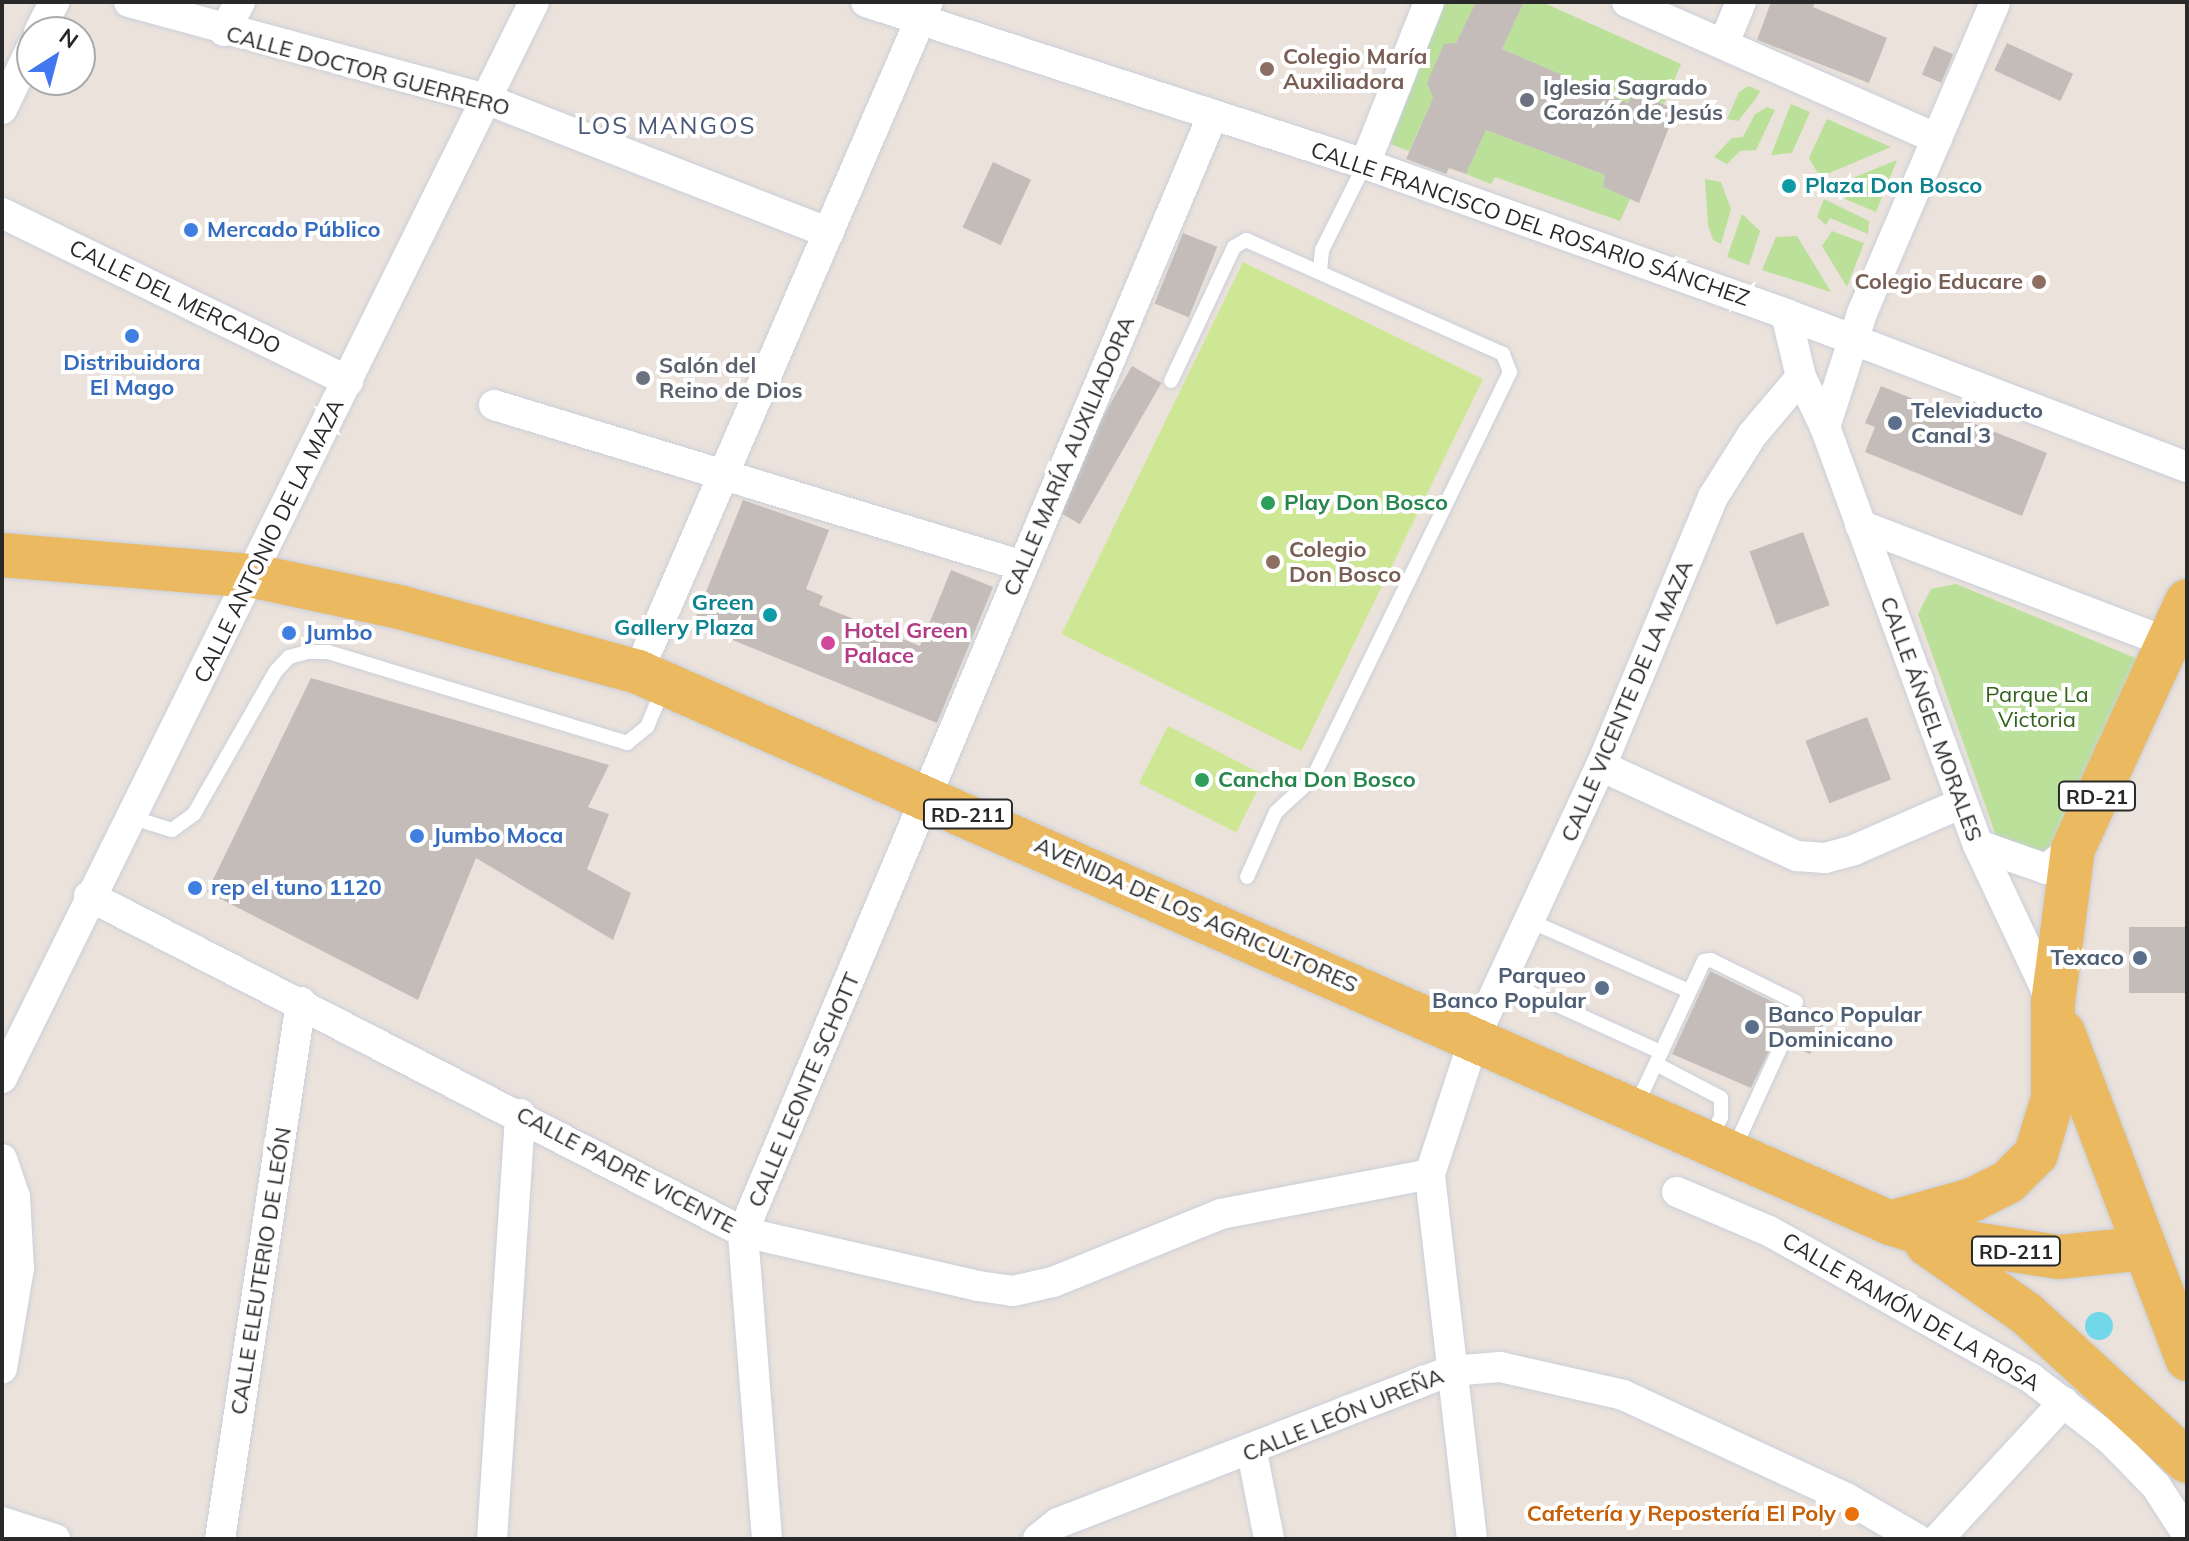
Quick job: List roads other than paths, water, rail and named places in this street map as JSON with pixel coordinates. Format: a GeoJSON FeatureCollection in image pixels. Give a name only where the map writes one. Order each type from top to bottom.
{"type":"FeatureCollection","features":[{"type":"Feature","properties":{"kind":"main road","name":"AVENIDA DE LOS AGRICULTORES"},"geometry":{"type":"LineString","coordinates":[[2,555],[254,576],[403,608],[652,678],[929,797],[1896,1225],[2059,1257],[2145,1248]]}},
{"type":"Feature","properties":{"kind":"main road","name":"RD-21"},"geometry":{"type":"LineString","coordinates":[[2187,601],[2073,849],[2053,1003],[2187,1359]]}},
{"type":"Feature","properties":{"kind":"main road"},"geometry":{"type":"LineString","coordinates":[[1896,1225],[1972,1200],[2008,1182],[2036,1154],[2053,1098],[2053,1003]]}},
{"type":"Feature","properties":{"kind":"main road"},"geometry":{"type":"LineString","coordinates":[[1896,1225],[2027,1314],[2097,1373],[2187,1461]]}},
{"type":"Feature","properties":{"kind":"street","name":"CALLE DOCTOR GUERRERO"},"geometry":{"type":"LineString","coordinates":[[129,2],[224,31],[483,98],[829,233]]}},
{"type":"Feature","properties":{"kind":"street"},"geometry":{"type":"LineString","coordinates":[[224,31],[240,2]]}},
{"type":"Feature","properties":{"kind":"street","name":"CALLE ANTONIO DE LA MAZA"},"geometry":{"type":"LineString","coordinates":[[2,1078],[89,896],[254,576],[483,98],[534,2]]}},
{"type":"Feature","properties":{"kind":"street","name":"CALLE FRANCISCO DEL ROSARIO SÁNCHEZ"},"geometry":{"type":"LineString","coordinates":[[866,2],[924,12],[1212,117],[1365,164],[1786,314],[2187,467]]}},
{"type":"Feature","properties":{"kind":"street"},"geometry":{"type":"LineString","coordinates":[[1365,164],[1429,2]]}},
{"type":"Feature","properties":{"kind":"street"},"geometry":{"type":"LineString","coordinates":[[1627,2],[1937,139]]}},
{"type":"Feature","properties":{"kind":"street"},"geometry":{"type":"LineString","coordinates":[[1724,43],[1741,2]]}},
{"type":"Feature","properties":{"kind":"street"},"geometry":{"type":"LineString","coordinates":[[1825,427],[1855,340],[1995,2]]}},
{"type":"Feature","properties":{"kind":"street"},"geometry":{"type":"LineString","coordinates":[[652,678],[720,477],[924,12]]}},
{"type":"Feature","properties":{"kind":"street"},"geometry":{"type":"LineString","coordinates":[[2,109],[16,80]]}},
{"type":"Feature","properties":{"kind":"street","name":"CALLE MARÍA AUXILIADORA"},"geometry":{"type":"LineString","coordinates":[[929,797],[1212,117]]}},
{"type":"Feature","properties":{"kind":"street","name":"CALLE DEL MERCADO"},"geometry":{"type":"LineString","coordinates":[[2,213],[348,381]]}},
{"type":"Feature","properties":{"kind":"street","name":"CALLE ÁNGEL MORALES"},"geometry":{"type":"LineString","coordinates":[[1786,314],[1801,377],[1825,427],[1978,845],[2053,1003]]}},
{"type":"Feature","properties":{"kind":"street","name":"CALLE VICENTE DE LA MAZA"},"geometry":{"type":"LineString","coordinates":[[1430,1174],[1474,1039],[1601,766],[1729,466],[1801,377]]}},
{"type":"Feature","properties":{"kind":"street"},"geometry":{"type":"LineString","coordinates":[[494,405],[720,477],[1023,566]]}},
{"type":"Feature","properties":{"kind":"street"},"geometry":{"type":"LineString","coordinates":[[1860,525],[2167,642]]}},
{"type":"Feature","properties":{"kind":"street"},"geometry":{"type":"LineString","coordinates":[[1601,766],[1797,856],[1825,858],[1854,850],[1962,803]]}},
{"type":"Feature","properties":{"kind":"street","name":"CALLE LEONTE SCHOTT"},"geometry":{"type":"LineString","coordinates":[[767,1539],[743,1232],[929,797]]}},
{"type":"Feature","properties":{"kind":"street"},"geometry":{"type":"LineString","coordinates":[[1978,845],[2027,867],[2046,869],[2073,849]]}},
{"type":"Feature","properties":{"kind":"street","name":"CALLE PADRE VICENTE"},"geometry":{"type":"LineString","coordinates":[[89,896],[520,1114],[743,1232],[1013,1291],[1053,1282],[1221,1214],[1430,1174]]}},
{"type":"Feature","properties":{"kind":"street","name":"CALLE ELEUTERIO DE LEÓN"},"geometry":{"type":"LineString","coordinates":[[220,1539],[301,1002]]}},
{"type":"Feature","properties":{"kind":"street"},"geometry":{"type":"LineString","coordinates":[[492,1539],[520,1114]]}},
{"type":"Feature","properties":{"kind":"street"},"geometry":{"type":"LineString","coordinates":[[2,1159],[15,1197],[19,1268],[2,1369]]}},
{"type":"Feature","properties":{"kind":"street"},"geometry":{"type":"LineString","coordinates":[[1430,1174],[1449,1371],[1472,1539]]}},
{"type":"Feature","properties":{"kind":"street","name":"CALLE RAMÓN DE LA ROSA"},"geometry":{"type":"LineString","coordinates":[[1677,1192],[1769,1231],[1915,1309],[2064,1402],[2156,1486],[2187,1534]]}},
{"type":"Feature","properties":{"kind":"street","name":"CALLE LEÓN UREÑA"},"geometry":{"type":"LineString","coordinates":[[1038,1539],[1058,1523],[1252,1452],[1449,1371],[1500,1367],[1623,1395],[1846,1498],[1917,1539]]}},
{"type":"Feature","properties":{"kind":"street"},"geometry":{"type":"LineString","coordinates":[[1938,1539],[2064,1402]]}},
{"type":"Feature","properties":{"kind":"street"},"geometry":{"type":"LineString","coordinates":[[1252,1452],[1269,1539]]}},
{"type":"Feature","properties":{"kind":"street"},"geometry":{"type":"LineString","coordinates":[[2,1522],[55,1539]]}},
{"type":"Feature","properties":{"kind":"lane"},"geometry":{"type":"LineString","coordinates":[[1320,270],[1322,250],[1365,164]]}},
{"type":"Feature","properties":{"kind":"lane"},"geometry":{"type":"LineString","coordinates":[[1171,381],[1239,242],[1254,242],[1503,354],[1510,372],[1312,779],[1276,812],[1247,877]]}},
{"type":"Feature","properties":{"kind":"lane"},"geometry":{"type":"LineString","coordinates":[[130,817],[172,830],[194,814],[276,671],[289,657],[308,652],[328,652],[627,743],[647,727],[652,678]]}},
{"type":"Feature","properties":{"kind":"lane"},"geometry":{"type":"LineString","coordinates":[[1530,921],[1689,991]]}},
{"type":"Feature","properties":{"kind":"lane"},"geometry":{"type":"LineString","coordinates":[[1634,1110],[1701,963],[1711,960],[1796,1002]]}},
{"type":"Feature","properties":{"kind":"lane"},"geometry":{"type":"LineString","coordinates":[[1502,980],[1658,1058],[1721,1098],[1720,1148]]}},
{"type":"Feature","properties":{"kind":"lane"},"geometry":{"type":"LineString","coordinates":[[1720,1148],[1783,1042]]}},
{"type":"Feature","properties":{"kind":"water"},"geometry":{"type":"Polygon","coordinates":[[[2099,1312],[2109,1316],[2113,1326],[2109,1336],[2099,1340],[2089,1336],[2085,1326],[2089,1316],[2099,1312]]]}},
{"type":"Feature","properties":{"kind":"place","name":"Colegio María Auxiliadora"},"geometry":{"type":"Point","coordinates":[1267,69]}},
{"type":"Feature","properties":{"kind":"place","name":"Iglesia Sagrado Corazón de Jesús"},"geometry":{"type":"Point","coordinates":[1527,100]}},
{"type":"Feature","properties":{"kind":"place","name":"Plaza Don Bosco"},"geometry":{"type":"Point","coordinates":[1789,186]}},
{"type":"Feature","properties":{"kind":"place","name":"Mercado Público"},"geometry":{"type":"Point","coordinates":[191,230]}},
{"type":"Feature","properties":{"kind":"place","name":"Colegio Educare"},"geometry":{"type":"Point","coordinates":[2039,282]}},
{"type":"Feature","properties":{"kind":"place","name":"Distribuidora El Mago"},"geometry":{"type":"Point","coordinates":[132,336]}},
{"type":"Feature","properties":{"kind":"place","name":"Salón del Reino de Dios"},"geometry":{"type":"Point","coordinates":[643,378]}},
{"type":"Feature","properties":{"kind":"place","name":"Televiaducto Canal 3"},"geometry":{"type":"Point","coordinates":[1895,423]}},
{"type":"Feature","properties":{"kind":"place","name":"Play Don Bosco"},"geometry":{"type":"Point","coordinates":[1268,503]}},
{"type":"Feature","properties":{"kind":"place","name":"Colegio Don Bosco"},"geometry":{"type":"Point","coordinates":[1273,562]}},
{"type":"Feature","properties":{"kind":"place","name":"Green Gallery Plaza"},"geometry":{"type":"Point","coordinates":[770,615]}},
{"type":"Feature","properties":{"kind":"place","name":"Jumbo"},"geometry":{"type":"Point","coordinates":[289,633]}},
{"type":"Feature","properties":{"kind":"place","name":"Hotel Green Palace"},"geometry":{"type":"Point","coordinates":[828,643]}},
{"type":"Feature","properties":{"kind":"place","name":"Cancha Don Bosco"},"geometry":{"type":"Point","coordinates":[1202,780]}},
{"type":"Feature","properties":{"kind":"place","name":"Jumbo Moca"},"geometry":{"type":"Point","coordinates":[417,836]}},
{"type":"Feature","properties":{"kind":"place","name":"rep el tuno 1120"},"geometry":{"type":"Point","coordinates":[195,888]}},
{"type":"Feature","properties":{"kind":"place","name":"Texaco"},"geometry":{"type":"Point","coordinates":[2140,958]}},
{"type":"Feature","properties":{"kind":"place","name":"Parqueo Banco Popular"},"geometry":{"type":"Point","coordinates":[1602,988]}},
{"type":"Feature","properties":{"kind":"place","name":"Banco Popular Dominicano"},"geometry":{"type":"Point","coordinates":[1752,1027]}},
{"type":"Feature","properties":{"kind":"place","name":"Cafetería y Repostería El Poly"},"geometry":{"type":"Point","coordinates":[1852,1514]}},
{"type":"Feature","properties":{"kind":"district","name":"LOS MANGOS"},"geometry":{"type":"Point","coordinates":[667,126]}},
{"type":"Feature","properties":{"kind":"park label","name":"Parque La Victoria"},"geometry":{"type":"Point","coordinates":[2037,706]}}]}
